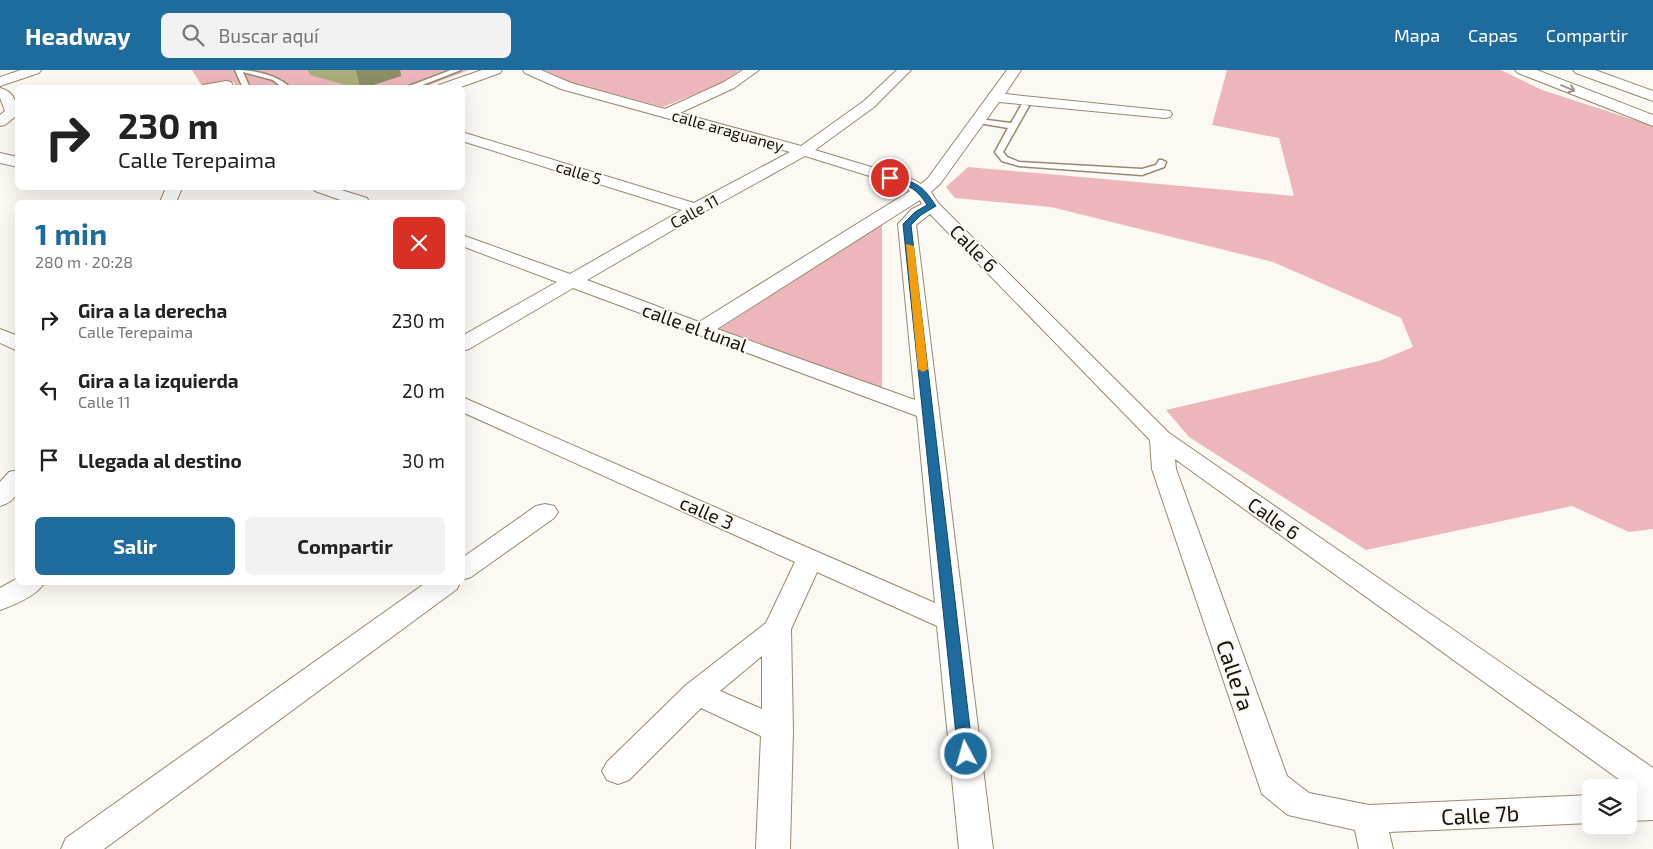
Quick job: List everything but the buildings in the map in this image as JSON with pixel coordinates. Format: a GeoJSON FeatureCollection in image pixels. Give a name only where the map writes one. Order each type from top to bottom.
{"type":"FeatureCollection","features":[{"type":"Feature","properties":{"kind":"main road"},"geometry":{"type":"LineString","coordinates":[[1523,70],[1653,121]]}},
{"type":"Feature","properties":{"kind":"main road"},"geometry":{"type":"LineString","coordinates":[[1554,70],[1653,105]]}},
{"type":"Feature","properties":{"kind":"main road"},"geometry":{"type":"LineString","coordinates":[[1581,70],[1653,96]]}},
{"type":"Feature","properties":{"kind":"street"},"geometry":{"type":"LineString","coordinates":[[0,82],[34,70]]}},
{"type":"Feature","properties":{"kind":"street"},"geometry":{"type":"LineString","coordinates":[[452,85],[492,70]]}},
{"type":"Feature","properties":{"kind":"street","name":"calle araguaney"},"geometry":{"type":"LineString","coordinates":[[530,70],[566,86],[803,151],[862,110],[888,88],[904,70]]}},
{"type":"Feature","properties":{"kind":"street"},"geometry":{"type":"LineString","coordinates":[[668,113],[729,86],[752,70]]}},
{"type":"Feature","properties":{"kind":"street"},"geometry":{"type":"LineString","coordinates":[[976,849],[907,224],[918,213],[934,181],[1014,70]]}},
{"type":"Feature","properties":{"kind":"street"},"geometry":{"type":"LineString","coordinates":[[0,92],[4,94],[15,111],[0,122]]}},
{"type":"Feature","properties":{"kind":"street"},"geometry":{"type":"LineString","coordinates":[[995,97],[1165,114]]}},
{"type":"Feature","properties":{"kind":"street","name":"calle 5"},"geometry":{"type":"LineString","coordinates":[[465,137],[696,209]]}},
{"type":"Feature","properties":{"kind":"street"},"geometry":{"type":"LineString","coordinates":[[803,151],[908,183],[927,198]]}},
{"type":"Feature","properties":{"kind":"street","name":"Calle 11"},"geometry":{"type":"LineString","coordinates":[[465,343],[696,209],[803,151]]}},
{"type":"Feature","properties":{"kind":"street"},"geometry":{"type":"LineString","coordinates":[[0,158],[15,162]]}},
{"type":"Feature","properties":{"kind":"street"},"geometry":{"type":"LineString","coordinates":[[327,190],[355,200]]}},
{"type":"Feature","properties":{"kind":"street"},"geometry":{"type":"LineString","coordinates":[[701,330],[927,198]]}},
{"type":"Feature","properties":{"kind":"street","name":"Calle 6"},"geometry":{"type":"LineString","coordinates":[[927,198],[1161,438],[1653,786]]}},
{"type":"Feature","properties":{"kind":"street","name":"calle el tunal"},"geometry":{"type":"LineString","coordinates":[[465,241],[701,330],[928,412]]}},
{"type":"Feature","properties":{"kind":"street"},"geometry":{"type":"LineString","coordinates":[[0,335],[15,343]]}},
{"type":"Feature","properties":{"kind":"street","name":"calle 3"},"geometry":{"type":"LineString","coordinates":[[465,405],[951,621]]}},
{"type":"Feature","properties":{"kind":"street","name":"Calle7a"},"geometry":{"type":"LineString","coordinates":[[1161,438],[1164,468],[1274,784],[1300,805],[1372,834]]}},
{"type":"Feature","properties":{"kind":"street"},"geometry":{"type":"LineString","coordinates":[[0,498],[15,480]]}},
{"type":"Feature","properties":{"kind":"street"},"geometry":{"type":"LineString","coordinates":[[465,570],[545,512]]}},
{"type":"Feature","properties":{"kind":"street"},"geometry":{"type":"LineString","coordinates":[[773,849],[777,730],[777,629],[810,558]]}},
{"type":"Feature","properties":{"kind":"street"},"geometry":{"type":"LineString","coordinates":[[0,600],[27,585]]}},
{"type":"Feature","properties":{"kind":"street"},"geometry":{"type":"LineString","coordinates":[[78,849],[443,585]]}},
{"type":"Feature","properties":{"kind":"street"},"geometry":{"type":"LineString","coordinates":[[618,771],[698,693],[777,629]]}},
{"type":"Feature","properties":{"kind":"street"},"geometry":{"type":"LineString","coordinates":[[698,693],[777,730]]}},
{"type":"Feature","properties":{"kind":"street"},"geometry":{"type":"LineString","coordinates":[[1637,807],[1653,806]]}},
{"type":"Feature","properties":{"kind":"street","name":"Calle 7b"},"geometry":{"type":"LineString","coordinates":[[1372,834],[1582,810]]}},
{"type":"Feature","properties":{"kind":"lane"},"geometry":{"type":"LineString","coordinates":[[238,70],[246,85]]}},
{"type":"Feature","properties":{"kind":"lane"},"geometry":{"type":"LineString","coordinates":[[242,70],[275,79],[284,85]]}},
{"type":"Feature","properties":{"kind":"lane"},"geometry":{"type":"LineString","coordinates":[[416,85],[458,70]]}},
{"type":"Feature","properties":{"kind":"lane"},"geometry":{"type":"LineString","coordinates":[[1025,106],[998,152],[1001,157],[1008,161],[1019,164],[1142,172],[1160,167],[1162,162]]}},
{"type":"Feature","properties":{"kind":"lane"},"geometry":{"type":"LineString","coordinates":[[979,121],[1013,126]]}},
{"type":"Feature","properties":{"kind":"shaded area"},"geometry":{"type":"Polygon","coordinates":[[[192,70],[469,70],[429,85],[235,85],[234,82],[201,85],[192,70]]]}},
{"type":"Feature","properties":{"kind":"shaded area"},"geometry":{"type":"Polygon","coordinates":[[[544,70],[740,70],[720,84],[663,107],[572,83],[544,70]]]}},
{"type":"Feature","properties":{"kind":"shaded area"},"geometry":{"type":"Polygon","coordinates":[[[1227,70],[1501,70],[1542,90],[1653,126],[1653,529],[1629,532],[1572,506],[1366,550],[1189,437],[1166,410],[1379,361],[1413,347],[1401,318],[1273,262],[1051,207],[955,198],[946,187],[968,167],[1294,196],[1279,138],[1212,125],[1227,70]]]}},
{"type":"Feature","properties":{"kind":"shaded area"},"geometry":{"type":"Polygon","coordinates":[[[882,222],[882,388],[719,329],[882,222]]]}},
{"type":"Feature","properties":{"kind":"slow traffic"},"geometry":{"type":"LineString","coordinates":[[909,246],[923,369]]}},
{"type":"Feature","properties":{"kind":"route"},"geometry":{"type":"LineString","coordinates":[[890,178],[908,183],[922,191],[932,206],[918,213],[907,224],[966,754]]}}]}
